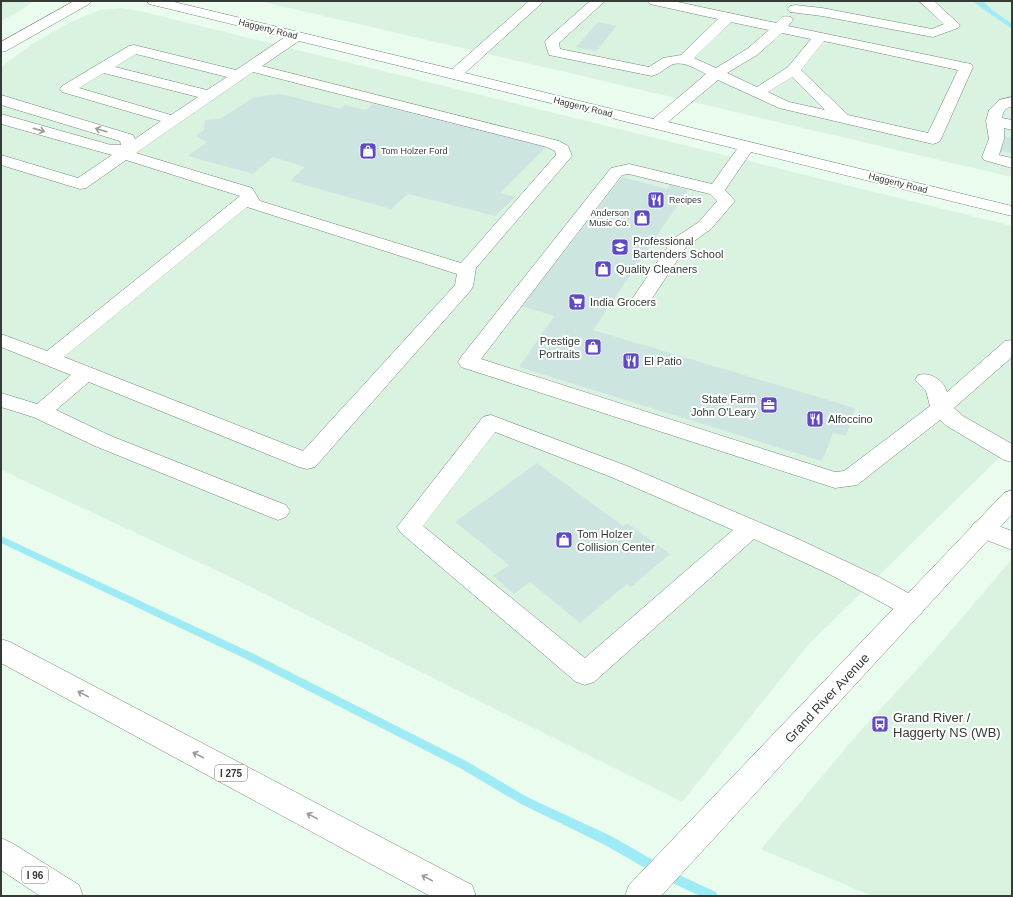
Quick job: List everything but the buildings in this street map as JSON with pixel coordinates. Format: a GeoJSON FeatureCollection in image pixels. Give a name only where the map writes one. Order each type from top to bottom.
{"type":"FeatureCollection","features":[{"type":"Feature","properties":{"kind":"main road"},"geometry":{"type":"LineString","coordinates":[[1,48],[84,1]]}},
{"type":"Feature","properties":{"kind":"main road","name":"Haggerty Road"},"geometry":{"type":"LineString","coordinates":[[154,1],[1012,210]]}},
{"type":"Feature","properties":{"kind":"main road"},"geometry":{"type":"LineString","coordinates":[[598,1],[552,42],[554,52],[652,72],[668,61],[685,59],[784,105],[933,139],[966,67],[655,1]]}},
{"type":"Feature","properties":{"kind":"main road"},"geometry":{"type":"LineString","coordinates":[[656,124],[717,73],[752,52],[779,28],[795,11],[794,5],[822,12],[933,33],[953,25],[926,1]]}},
{"type":"Feature","properties":{"kind":"main road"},"geometry":{"type":"LineString","coordinates":[[454,75],[531,2]]}},
{"type":"Feature","properties":{"kind":"main road"},"geometry":{"type":"LineString","coordinates":[[685,59],[728,17]]}},
{"type":"Feature","properties":{"kind":"main road"},"geometry":{"type":"LineString","coordinates":[[1,160],[80,184],[296,36]]}},
{"type":"Feature","properties":{"kind":"main road"},"geometry":{"type":"LineString","coordinates":[[757,93],[794,70],[821,36]]}},
{"type":"Feature","properties":{"kind":"main road"},"geometry":{"type":"LineString","coordinates":[[1,340],[308,461],[464,286],[467,267],[564,156],[562,149],[552,144],[245,71],[134,49],[67,89],[173,120]]}},
{"type":"Feature","properties":{"kind":"main road"},"geometry":{"type":"LineString","coordinates":[[102,68],[209,95]]}},
{"type":"Feature","properties":{"kind":"main road"},"geometry":{"type":"LineString","coordinates":[[794,70],[842,118]]}},
{"type":"Feature","properties":{"kind":"main road"},"geometry":{"type":"LineString","coordinates":[[1,100],[127,138],[127,152]]}},
{"type":"Feature","properties":{"kind":"main road"},"geometry":{"type":"LineString","coordinates":[[1012,102],[1006,102],[998,107],[995,113],[994,121],[998,133],[996,144],[990,157],[1012,163]]}},
{"type":"Feature","properties":{"kind":"main road"},"geometry":{"type":"LineString","coordinates":[[1,120],[110,150],[127,152],[246,192],[254,205],[467,271]]}},
{"type":"Feature","properties":{"kind":"main road"},"geometry":{"type":"LineString","coordinates":[[994,121],[1012,125]]}},
{"type":"Feature","properties":{"kind":"main road"},"geometry":{"type":"LineString","coordinates":[[716,190],[747,146]]}},
{"type":"Feature","properties":{"kind":"main road"},"geometry":{"type":"LineString","coordinates":[[642,299],[679,242],[688,238],[709,223],[726,201],[716,190],[629,169],[617,171],[468,362],[835,480],[849,479],[941,408],[1012,346]]}},
{"type":"Feature","properties":{"kind":"main road"},"geometry":{"type":"LineString","coordinates":[[49,359],[249,197]]}},
{"type":"Feature","properties":{"kind":"main road"},"geometry":{"type":"LineString","coordinates":[[41,412],[86,374]]}},
{"type":"Feature","properties":{"kind":"main road"},"geometry":{"type":"LineString","coordinates":[[925,380],[935,388],[941,408],[955,421],[1012,454]]}},
{"type":"Feature","properties":{"kind":"main road"},"geometry":{"type":"LineString","coordinates":[[1,400],[41,412],[103,441],[278,511]]}},
{"type":"Feature","properties":{"kind":"main road"},"geometry":{"type":"LineString","coordinates":[[750,529],[585,674],[409,527],[491,422],[552,444],[632,477],[830,564],[912,607]]}},
{"type":"Feature","properties":{"kind":"main road","name":"Grand River Avenue"},"geometry":{"type":"LineString","coordinates":[[640,896],[1012,499]]}},
{"type":"Feature","properties":{"kind":"main road"},"geometry":{"type":"LineString","coordinates":[[982,530],[1012,541]]}},
{"type":"Feature","properties":{"kind":"main road","name":"I 275"},"geometry":{"type":"LineString","coordinates":[[1,650],[461,896]]}},
{"type":"Feature","properties":{"kind":"main road","name":"I 96"},"geometry":{"type":"LineString","coordinates":[[1,853],[68,896]]}},
{"type":"Feature","properties":{"kind":"shaded area"},"geometry":{"type":"Polygon","coordinates":[[[1,1],[33,1],[23,9],[1,21],[1,1]]]}},
{"type":"Feature","properties":{"kind":"shaded area"},"geometry":{"type":"Polygon","coordinates":[[[259,1],[1012,1],[1012,177],[497,56],[259,1]]]}},
{"type":"Feature","properties":{"kind":"shaded area"},"geometry":{"type":"Polygon","coordinates":[[[123,8],[1012,226],[1012,445],[807,646],[682,802],[241,582],[1,470],[1,67],[32,44],[71,22],[99,10],[123,8]]]}},
{"type":"Feature","properties":{"kind":"shaded area"},"geometry":{"type":"Polygon","coordinates":[[[1012,559],[1012,896],[872,896],[761,849],[856,736],[932,653],[1012,559]]]}},
{"type":"Feature","properties":{"kind":"water"},"geometry":{"type":"Polygon","coordinates":[[[972,1],[983,1],[992,10],[1012,24],[1012,29],[972,1]]]}},
{"type":"Feature","properties":{"kind":"waterway"},"geometry":{"type":"LineString","coordinates":[[1,539],[251,657],[464,765],[523,800],[607,840],[658,869]]}},
{"type":"Feature","properties":{"kind":"waterway"},"geometry":{"type":"LineString","coordinates":[[668,875],[712,896]]}},
{"type":"Feature","properties":{"kind":"place","name":"Tom Holzer Ford"},"geometry":{"type":"Point","coordinates":[368,151]}},
{"type":"Feature","properties":{"kind":"place","name":"Recipes"},"geometry":{"type":"Point","coordinates":[656,200]}},
{"type":"Feature","properties":{"kind":"place","name":"Anderson Music Co."},"geometry":{"type":"Point","coordinates":[642,218]}},
{"type":"Feature","properties":{"kind":"place","name":"Professional Bartenders School"},"geometry":{"type":"Point","coordinates":[620,247]}},
{"type":"Feature","properties":{"kind":"place","name":"Quality Cleaners"},"geometry":{"type":"Point","coordinates":[603,269]}},
{"type":"Feature","properties":{"kind":"place","name":"India Grocers"},"geometry":{"type":"Point","coordinates":[577,302]}},
{"type":"Feature","properties":{"kind":"place","name":"Prestige Portraits"},"geometry":{"type":"Point","coordinates":[593,347]}},
{"type":"Feature","properties":{"kind":"place","name":"El Patio"},"geometry":{"type":"Point","coordinates":[631,361]}},
{"type":"Feature","properties":{"kind":"place","name":"State Farm John O'Leary"},"geometry":{"type":"Point","coordinates":[769,405]}},
{"type":"Feature","properties":{"kind":"place","name":"Alfoccino"},"geometry":{"type":"Point","coordinates":[815,419]}},
{"type":"Feature","properties":{"kind":"place","name":"Tom Holzer Collision Center"},"geometry":{"type":"Point","coordinates":[564,540]}},
{"type":"Feature","properties":{"kind":"place","name":"Grand River / Haggerty NS (WB)"},"geometry":{"type":"Point","coordinates":[880,724]}}]}
